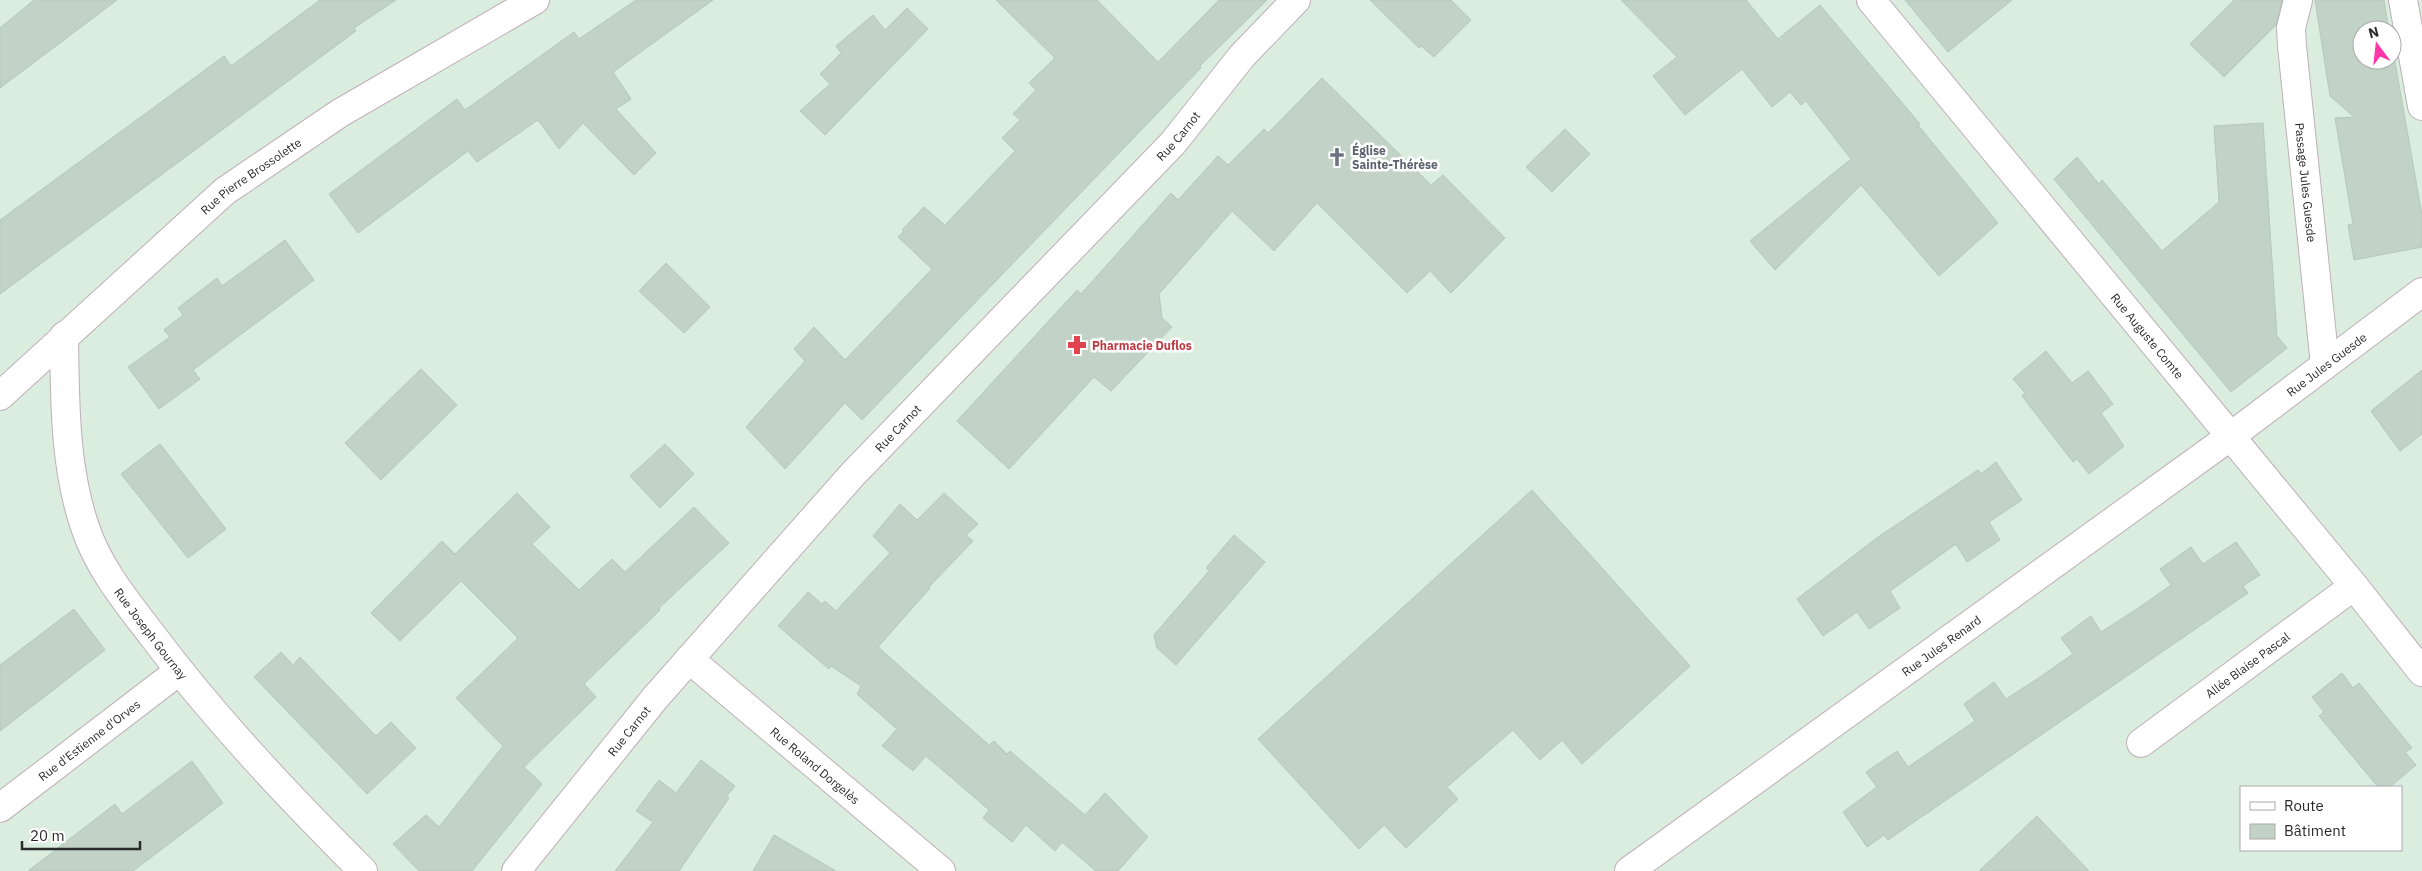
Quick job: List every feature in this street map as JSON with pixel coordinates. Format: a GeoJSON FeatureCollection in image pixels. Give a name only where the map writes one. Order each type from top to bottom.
{"type":"FeatureCollection","features":[{"type":"Feature","properties":{"kind":"street","name":"Rue Pierre Brossolette"},"geometry":{"type":"LineString","coordinates":[[0,396],[225,191],[340,113],[535,0]]}},
{"type":"Feature","properties":{"kind":"street","name":"Rue Carnot"},"geometry":{"type":"LineString","coordinates":[[516,871],[689,659],[881,444],[1173,142],[1242,56],[1296,0]]}},
{"type":"Feature","properties":{"kind":"street","name":"Rue Auguste Comte"},"geometry":{"type":"LineString","coordinates":[[1871,0],[2354,586],[2422,672]]}},
{"type":"Feature","properties":{"kind":"street","name":"Passage Jules Guesde"},"geometry":{"type":"LineString","coordinates":[[2298,0],[2291,28],[2292,46],[2325,365]]}},
{"type":"Feature","properties":{"kind":"street"},"geometry":{"type":"LineString","coordinates":[[2403,0],[2422,106]]}},
{"type":"Feature","properties":{"kind":"street","name":"Rue Jules Guesde"},"geometry":{"type":"LineString","coordinates":[[2231,436],[2422,292]]}},
{"type":"Feature","properties":{"kind":"street","name":"Rue Joseph Gournay"},"geometry":{"type":"LineString","coordinates":[[64,336],[66,405],[71,463],[84,526],[92,546],[113,583],[179,671],[217,716],[363,871]]}},
{"type":"Feature","properties":{"kind":"street","name":"Rue Jules Renard"},"geometry":{"type":"LineString","coordinates":[[1658,863],[2231,436]]}},
{"type":"Feature","properties":{"kind":"street","name":"Allée Blaise Pascal"},"geometry":{"type":"LineString","coordinates":[[2141,743],[2354,586]]}},
{"type":"Feature","properties":{"kind":"street","name":"Rue Roland Dorgelès"},"geometry":{"type":"LineString","coordinates":[[689,659],[941,871]]}},
{"type":"Feature","properties":{"kind":"street","name":"Rue d'Estienne d'Orves"},"geometry":{"type":"LineString","coordinates":[[0,808],[179,671]]}},
{"type":"Feature","properties":{"kind":"street"},"geometry":{"type":"LineString","coordinates":[[1629,871],[1658,863]]}},
{"type":"Feature","properties":{"kind":"building"},"geometry":{"type":"Polygon","coordinates":[[[34,0],[117,0],[0,88],[0,28],[34,0]]]}},
{"type":"Feature","properties":{"kind":"building"},"geometry":{"type":"Polygon","coordinates":[[[320,0],[396,0],[354,28],[356,31],[0,294],[0,220],[224,56],[231,66],[320,0]]]}},
{"type":"Feature","properties":{"kind":"building"},"geometry":{"type":"Polygon","coordinates":[[[636,0],[713,0],[613,72],[631,99],[616,109],[656,153],[634,175],[583,123],[559,149],[538,120],[477,162],[468,151],[358,233],[329,194],[457,99],[465,110],[574,32],[579,39],[636,0]]]}},
{"type":"Feature","properties":{"kind":"building"},"geometry":{"type":"Polygon","coordinates":[[[996,0],[1097,0],[1158,62],[1219,0],[1267,0],[1200,66],[1201,68],[862,420],[845,403],[785,469],[746,427],[805,361],[794,349],[814,327],[845,360],[932,269],[898,237],[904,231],[902,230],[924,207],[945,225],[1015,151],[1002,138],[1020,120],[1013,114],[1036,90],[1029,83],[1055,58],[996,0]]]}},
{"type":"Feature","properties":{"kind":"building"},"geometry":{"type":"Polygon","coordinates":[[[1370,0],[1451,0],[1471,20],[1434,57],[1421,46],[1419,48],[1370,0]]]}},
{"type":"Feature","properties":{"kind":"building"},"geometry":{"type":"Polygon","coordinates":[[[1621,0],[1746,0],[1778,39],[1820,5],[1920,124],[1918,125],[1998,223],[1939,276],[1861,185],[1775,270],[1750,241],[1851,159],[1806,101],[1801,105],[1790,92],[1772,107],[1742,69],[1685,115],[1653,76],[1677,57],[1621,0]]]}},
{"type":"Feature","properties":{"kind":"building"},"geometry":{"type":"Polygon","coordinates":[[[1905,0],[2012,0],[1948,52],[1905,0]]]}},
{"type":"Feature","properties":{"kind":"building"},"geometry":{"type":"Polygon","coordinates":[[[2234,0],[2282,0],[2276,25],[2224,77],[2190,44],[2234,0]]]}},
{"type":"Feature","properties":{"kind":"building"},"geometry":{"type":"Polygon","coordinates":[[[2315,0],[2384,0],[2387,20],[2352,20],[2352,70],[2396,70],[2422,215],[2422,247],[2354,260],[2348,225],[2353,224],[2335,118],[2354,117],[2330,96],[2315,0]]]}},
{"type":"Feature","properties":{"kind":"building"},"geometry":{"type":"Polygon","coordinates":[[[907,8],[928,29],[825,135],[800,111],[830,84],[820,74],[841,53],[836,46],[873,15],[885,30],[907,8]]]}},
{"type":"Feature","properties":{"kind":"building"},"geometry":{"type":"Polygon","coordinates":[[[1322,78],[1431,185],[1443,175],[1505,238],[1451,293],[1430,271],[1407,293],[1317,203],[1274,251],[1232,211],[1159,294],[1162,318],[1172,327],[1111,391],[1094,377],[1009,469],[957,421],[1077,290],[1081,294],[1171,193],[1178,200],[1218,156],[1228,165],[1264,129],[1268,133],[1322,78]]]}},
{"type":"Feature","properties":{"kind":"building"},"geometry":{"type":"Polygon","coordinates":[[[2263,123],[2277,336],[2287,348],[2231,392],[2054,179],[2077,157],[2099,184],[2102,180],[2162,251],[2219,202],[2214,126],[2263,123]]]}},
{"type":"Feature","properties":{"kind":"building"},"geometry":{"type":"Polygon","coordinates":[[[1565,129],[1590,154],[1552,192],[1526,167],[1565,129]]]}},
{"type":"Feature","properties":{"kind":"building"},"geometry":{"type":"Polygon","coordinates":[[[285,240],[314,280],[193,370],[200,379],[159,409],[128,367],[170,337],[164,330],[183,315],[178,308],[217,278],[222,286],[285,240]]]}},
{"type":"Feature","properties":{"kind":"building"},"geometry":{"type":"Polygon","coordinates":[[[666,263],[710,307],[684,333],[639,291],[666,263]]]}},
{"type":"Feature","properties":{"kind":"building"},"geometry":{"type":"Polygon","coordinates":[[[2046,351],[2072,383],[2088,371],[2113,404],[2101,413],[2124,446],[2089,474],[2077,459],[2073,462],[2022,396],[2025,393],[2013,379],[2046,351]]]}},
{"type":"Feature","properties":{"kind":"building"},"geometry":{"type":"Polygon","coordinates":[[[421,369],[457,405],[381,480],[345,443],[421,369]]]}},
{"type":"Feature","properties":{"kind":"building"},"geometry":{"type":"Polygon","coordinates":[[[2422,370],[2422,434],[2400,451],[2371,411],[2422,370]]]}},
{"type":"Feature","properties":{"kind":"building"},"geometry":{"type":"Polygon","coordinates":[[[160,444],[226,529],[188,558],[121,474],[160,444]]]}},
{"type":"Feature","properties":{"kind":"building"},"geometry":{"type":"Polygon","coordinates":[[[665,444],[694,474],[660,508],[630,476],[665,444]]]}},
{"type":"Feature","properties":{"kind":"building"},"geometry":{"type":"Polygon","coordinates":[[[1996,462],[2022,500],[1989,522],[2000,540],[1967,562],[1956,544],[1890,591],[1900,608],[1869,629],[1857,612],[1823,636],[1797,599],[1878,537],[1978,470],[1981,474],[1996,462]]]}},
{"type":"Feature","properties":{"kind":"building"},"geometry":{"type":"Polygon","coordinates":[[[1532,490],[1690,666],[1582,764],[1562,740],[1540,760],[1513,730],[1447,787],[1458,799],[1406,848],[1384,825],[1359,849],[1258,739],[1532,490]]]}},
{"type":"Feature","properties":{"kind":"building"},"geometry":{"type":"Polygon","coordinates":[[[517,493],[550,527],[532,544],[579,590],[612,559],[625,572],[694,507],[729,543],[659,608],[660,610],[584,684],[596,697],[524,767],[542,784],[472,871],[419,871],[393,844],[426,815],[439,827],[503,746],[456,698],[518,638],[461,581],[400,641],[371,613],[442,541],[455,554],[517,493]]]}},
{"type":"Feature","properties":{"kind":"building"},"geometry":{"type":"Polygon","coordinates":[[[944,493],[978,524],[966,535],[973,541],[929,587],[878,647],[989,745],[994,741],[1007,754],[1010,751],[1085,815],[1105,793],[1148,837],[1118,871],[1096,871],[1062,842],[1055,851],[1026,825],[1012,842],[983,818],[989,810],[926,756],[913,771],[882,746],[897,729],[857,694],[861,686],[831,666],[829,669],[778,626],[808,592],[822,604],[825,601],[836,611],[890,553],[873,536],[900,504],[917,520],[944,493]]]}},
{"type":"Feature","properties":{"kind":"building"},"geometry":{"type":"Polygon","coordinates":[[[1234,535],[1265,562],[1176,665],[1157,648],[1154,635],[1209,571],[1206,568],[1234,535]]]}},
{"type":"Feature","properties":{"kind":"building"},"geometry":{"type":"Polygon","coordinates":[[[2236,542],[2260,575],[2243,586],[2248,593],[1888,840],[1884,835],[1867,847],[1843,812],[1877,787],[1866,772],[1897,751],[1908,767],[1975,721],[1964,704],[1994,682],[2006,699],[2040,677],[2073,654],[2061,638],[2091,616],[2101,632],[2137,609],[2171,585],[2160,569],[2191,547],[2203,564],[2236,542]]]}},
{"type":"Feature","properties":{"kind":"building"},"geometry":{"type":"Polygon","coordinates":[[[74,609],[105,650],[0,731],[0,665],[74,609]]]}},
{"type":"Feature","properties":{"kind":"building"},"geometry":{"type":"Polygon","coordinates":[[[281,652],[293,665],[300,657],[376,736],[391,722],[416,748],[367,794],[254,677],[281,652]]]}},
{"type":"Feature","properties":{"kind":"building"},"geometry":{"type":"Polygon","coordinates":[[[2342,673],[2353,688],[2359,683],[2412,748],[2405,752],[2416,765],[2391,786],[2377,786],[2319,716],[2324,712],[2312,697],[2342,673]]]}},
{"type":"Feature","properties":{"kind":"building"},"geometry":{"type":"Polygon","coordinates":[[[701,760],[735,786],[726,797],[729,798],[679,871],[615,871],[653,822],[636,811],[659,780],[676,793],[701,760]]]}},
{"type":"Feature","properties":{"kind":"building"},"geometry":{"type":"Polygon","coordinates":[[[192,761],[223,803],[133,871],[28,871],[115,804],[122,814],[192,761]]]}},
{"type":"Feature","properties":{"kind":"building"},"geometry":{"type":"Polygon","coordinates":[[[2037,816],[2089,871],[1979,871],[2037,816]]]}},
{"type":"Feature","properties":{"kind":"building"},"geometry":{"type":"Polygon","coordinates":[[[774,835],[836,871],[753,871],[774,835]]]}},
{"type":"Feature","properties":{"kind":"place","name":"Église Sainte-Thérèse"},"geometry":{"type":"Point","coordinates":[1337,157]}},
{"type":"Feature","properties":{"kind":"place","name":"Pharmacie Duflos"},"geometry":{"type":"Point","coordinates":[1077,345]}}]}
